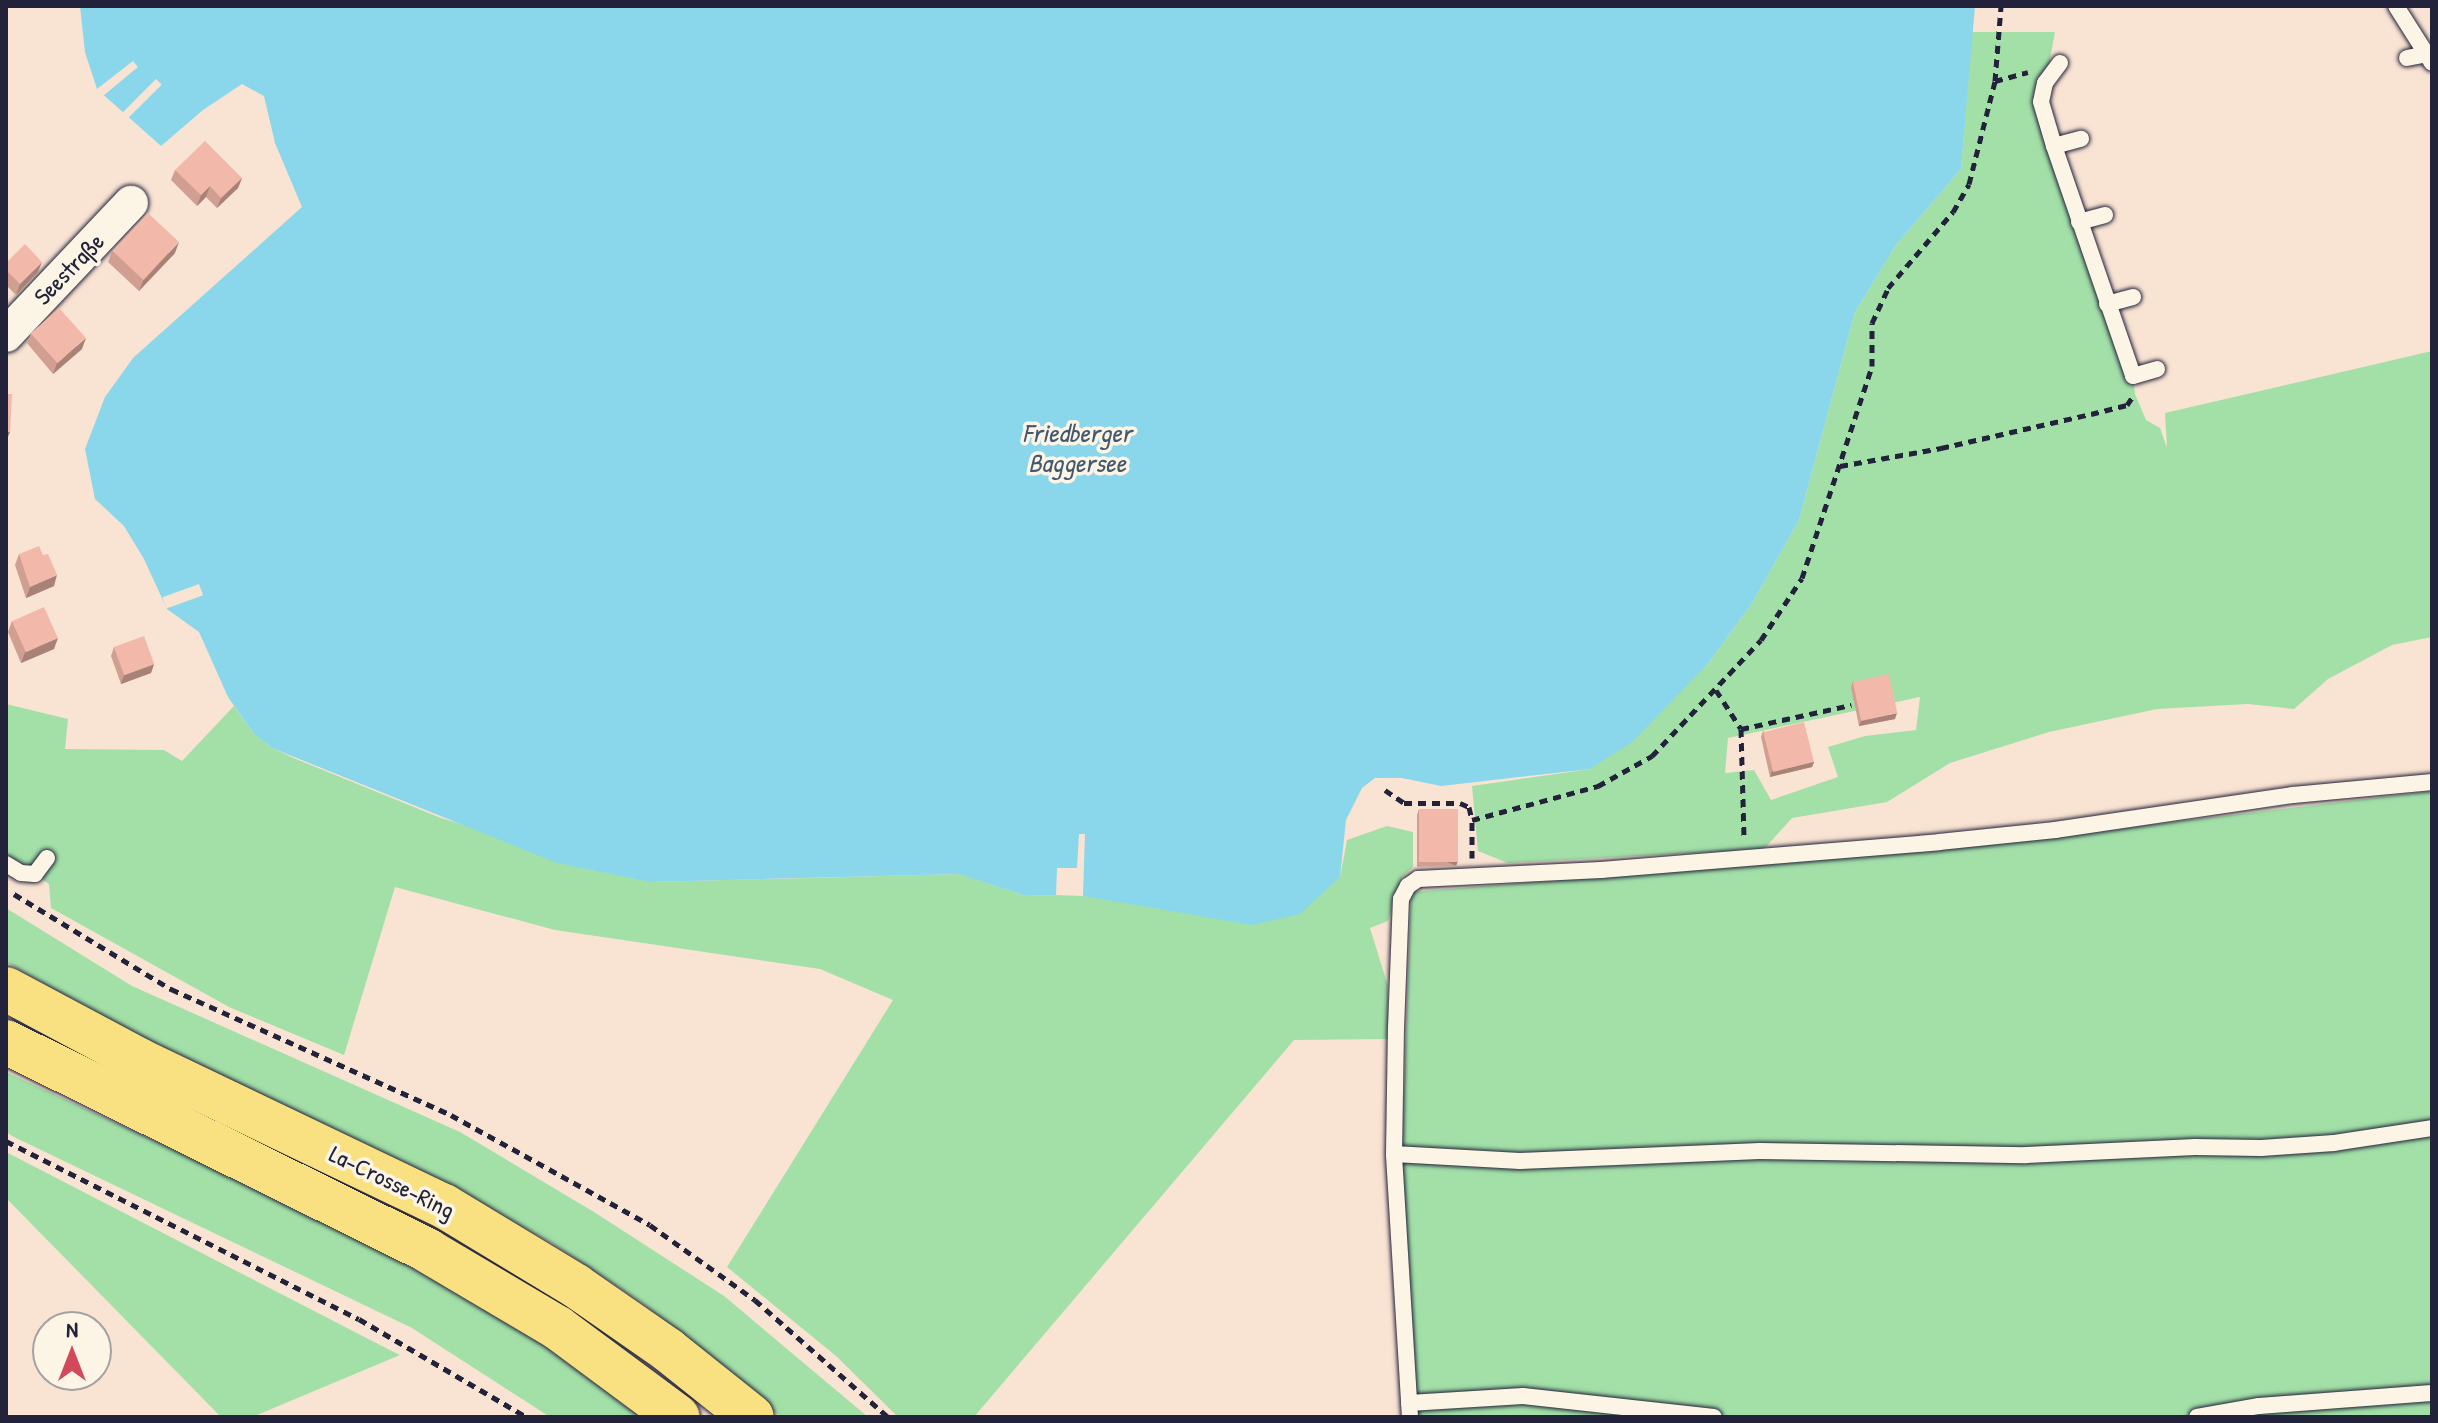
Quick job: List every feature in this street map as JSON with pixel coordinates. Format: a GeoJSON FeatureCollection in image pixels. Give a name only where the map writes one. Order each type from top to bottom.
{"type":"FeatureCollection","features":[{"type":"Feature","properties":{"kind":"main road","name":"La-Crosse-Ring"},"geometry":{"type":"LineString","coordinates":[[6,989],[139,1060],[458,1214],[588,1294],[668,1350],[752,1417]]}},
{"type":"Feature","properties":{"kind":"main road","name":"La-Crosse-Ring"},"geometry":{"type":"LineString","coordinates":[[6,1042],[428,1251],[558,1328],[678,1417]]}},
{"type":"Feature","properties":{"kind":"street","name":"Seestraße"},"geometry":{"type":"LineString","coordinates":[[6,335],[131,203]]}},
{"type":"Feature","properties":{"kind":"lane"},"geometry":{"type":"LineString","coordinates":[[2396,6],[2429,58]]}},
{"type":"Feature","properties":{"kind":"lane"},"geometry":{"type":"LineString","coordinates":[[2407,58],[2429,58]]}},
{"type":"Feature","properties":{"kind":"lane"},"geometry":{"type":"LineString","coordinates":[[2060,63],[2045,83],[2041,102],[2054,146],[2133,376],[2157,369]]}},
{"type":"Feature","properties":{"kind":"lane"},"geometry":{"type":"LineString","coordinates":[[2054,146],[2081,139]]}},
{"type":"Feature","properties":{"kind":"lane"},"geometry":{"type":"LineString","coordinates":[[2079,222],[2105,215]]}},
{"type":"Feature","properties":{"kind":"lane"},"geometry":{"type":"LineString","coordinates":[[2107,304],[2133,297]]}},
{"type":"Feature","properties":{"kind":"lane"},"geometry":{"type":"LineString","coordinates":[[1714,1417],[1523,1396],[1409,1410],[1394,1154],[1398,921],[1401,899],[1408,886],[1418,879],[1433,877],[1745,860],[2055,830],[2293,795],[2432,782]]}},
{"type":"Feature","properties":{"kind":"lane"},"geometry":{"type":"LineString","coordinates":[[6,864],[21,873],[35,874],[47,858]]}},
{"type":"Feature","properties":{"kind":"lane"},"geometry":{"type":"LineString","coordinates":[[1394,1154],[1520,1161],[1760,1151],[2026,1155],[2195,1147],[2261,1148],[2334,1143],[2432,1128]]}},
{"type":"Feature","properties":{"kind":"lane"},"geometry":{"type":"LineString","coordinates":[[2197,1417],[2259,1406],[2432,1393]]}},
{"type":"Feature","properties":{"kind":"path"},"geometry":{"type":"LineString","coordinates":[[1472,820],[1598,786],[1652,756],[1761,640],[1802,578],[1872,366],[1872,323],[1888,288],[1953,212],[1969,184],[1995,81],[2001,6]]}},
{"type":"Feature","properties":{"kind":"path"},"geometry":{"type":"LineString","coordinates":[[1995,81],[2060,63]]}},
{"type":"Feature","properties":{"kind":"path"},"geometry":{"type":"LineString","coordinates":[[1840,466],[1941,448],[2127,405],[2135,393],[2133,376]]}},
{"type":"Feature","properties":{"kind":"path"},"geometry":{"type":"LineString","coordinates":[[1716,690],[1741,729],[1745,860]]}},
{"type":"Feature","properties":{"kind":"path"},"geometry":{"type":"LineString","coordinates":[[1741,729],[1851,705]]}},
{"type":"Feature","properties":{"kind":"path"},"geometry":{"type":"LineString","coordinates":[[1385,790],[1404,803],[1460,803],[1469,807],[1472,847]]}},
{"type":"Feature","properties":{"kind":"path"},"geometry":{"type":"LineString","coordinates":[[6,889],[171,989],[451,1115],[650,1225],[755,1300],[888,1417]]}},
{"type":"Feature","properties":{"kind":"path"},"geometry":{"type":"LineString","coordinates":[[6,1141],[359,1319],[527,1417]]}},
{"type":"Feature","properties":{"kind":"green space"},"geometry":{"type":"Polygon","coordinates":[[[1972,32],[2055,32],[2042,102],[2133,376],[2135,394],[2146,420],[2160,428],[2167,448],[2165,413],[2432,351],[2432,637],[2392,645],[2328,679],[2294,709],[2248,704],[2157,709],[2049,732],[1950,763],[1887,802],[1792,818],[1764,849],[1508,863],[1478,851],[1472,786],[1590,769],[1706,666],[1751,605],[1799,520],[1855,312],[1896,245],[1961,169],[1972,32]],[[1920,697],[1728,738],[1725,773],[1754,770],[1771,800],[1838,777],[1828,747],[1865,736],[1916,730],[1920,697]]]}},
{"type":"Feature","properties":{"kind":"green space"},"geometry":{"type":"Polygon","coordinates":[[[6,704],[68,719],[65,749],[164,750],[182,761],[234,706],[254,734],[272,748],[296,759],[441,818],[651,882],[960,874],[1023,895],[1083,896],[1340,877],[1347,840],[1387,826],[1413,832],[1413,867],[1402,877],[1388,921],[1370,928],[1388,986],[1388,1039],[1294,1040],[974,1417],[898,1417],[836,1356],[727,1267],[893,1000],[820,969],[555,930],[395,887],[344,1055],[229,1007],[51,908],[49,884],[6,855],[6,704]]]}},
{"type":"Feature","properties":{"kind":"green space"},"geometry":{"type":"Polygon","coordinates":[[[2432,791],[2432,1417],[1416,1417],[1402,1155],[1411,892],[1948,849],[2432,791]]]}},
{"type":"Feature","properties":{"kind":"green space"},"geometry":{"type":"Polygon","coordinates":[[[6,908],[132,986],[460,1132],[594,1212],[724,1296],[868,1417],[781,1417],[642,1303],[550,1242],[442,1184],[124,1030],[6,962],[6,908]]]}},
{"type":"Feature","properties":{"kind":"green space"},"geometry":{"type":"Polygon","coordinates":[[[6,1072],[396,1253],[592,1373],[646,1417],[550,1417],[412,1328],[14,1137],[6,1132],[6,1072]]]}},
{"type":"Feature","properties":{"kind":"green space"},"geometry":{"type":"Polygon","coordinates":[[[6,1152],[400,1355],[252,1417],[221,1417],[6,1198],[6,1152]]]}},
{"type":"Feature","properties":{"kind":"water","name":"Friedberger Baggersee"},"geometry":{"type":"Polygon","coordinates":[[[80,6],[1975,6],[1961,169],[1896,245],[1855,312],[1799,520],[1751,605],[1706,666],[1632,742],[1590,769],[1441,786],[1402,778],[1375,778],[1362,788],[1346,820],[1340,877],[1300,914],[1252,925],[1083,896],[1023,895],[959,874],[651,882],[557,863],[272,748],[254,734],[228,697],[199,632],[167,609],[144,559],[124,526],[95,499],[85,449],[105,397],[133,358],[302,207],[275,143],[264,96],[242,84],[203,110],[161,146],[97,89],[85,52],[80,6]]]}},
{"type":"Feature","properties":{"kind":"pier"},"geometry":{"type":"Polygon","coordinates":[[[133,61],[138,67],[103,96],[97,89],[133,61]]]}},
{"type":"Feature","properties":{"kind":"pier"},"geometry":{"type":"Polygon","coordinates":[[[156,79],[162,85],[128,119],[122,113],[156,79]]]}},
{"type":"Feature","properties":{"kind":"pier"},"geometry":{"type":"Polygon","coordinates":[[[199,584],[203,595],[166,609],[162,597],[199,584]]]}},
{"type":"Feature","properties":{"kind":"pier"},"geometry":{"type":"Polygon","coordinates":[[[1079,834],[1085,834],[1083,896],[1056,895],[1057,868],[1077,868],[1079,834]]]}},
{"type":"Feature","properties":{"kind":"building"},"geometry":{"type":"Polygon","coordinates":[[[205,141],[242,178],[221,198],[210,186],[201,195],[175,170],[205,141]]]}},
{"type":"Feature","properties":{"kind":"building"},"geometry":{"type":"Polygon","coordinates":[[[148,213],[179,242],[143,280],[113,251],[148,213]]]}},
{"type":"Feature","properties":{"kind":"building"},"geometry":{"type":"Polygon","coordinates":[[[25,244],[42,262],[20,284],[6,270],[6,263],[25,244]]]}},
{"type":"Feature","properties":{"kind":"building"},"geometry":{"type":"Polygon","coordinates":[[[59,308],[86,338],[58,363],[31,333],[59,308]]]}},
{"type":"Feature","properties":{"kind":"building"},"geometry":{"type":"Polygon","coordinates":[[[6,394],[12,394],[10,432],[6,431],[6,394]]]}},
{"type":"Feature","properties":{"kind":"building"},"geometry":{"type":"Polygon","coordinates":[[[39,546],[43,555],[48,554],[57,575],[30,587],[19,554],[39,546]]]}},
{"type":"Feature","properties":{"kind":"building"},"geometry":{"type":"Polygon","coordinates":[[[44,607],[58,638],[26,652],[12,621],[44,607]]]}},
{"type":"Feature","properties":{"kind":"building"},"geometry":{"type":"Polygon","coordinates":[[[144,636],[154,664],[124,675],[114,647],[144,636]]]}},
{"type":"Feature","properties":{"kind":"building"},"geometry":{"type":"Polygon","coordinates":[[[1889,674],[1897,713],[1861,721],[1853,682],[1889,674]]]}},
{"type":"Feature","properties":{"kind":"building"},"geometry":{"type":"Polygon","coordinates":[[[1804,722],[1814,762],[1773,772],[1763,732],[1804,722]]]}},
{"type":"Feature","properties":{"kind":"building"},"geometry":{"type":"Polygon","coordinates":[[[1419,809],[1458,809],[1458,862],[1419,862],[1419,809]]]}}]}
